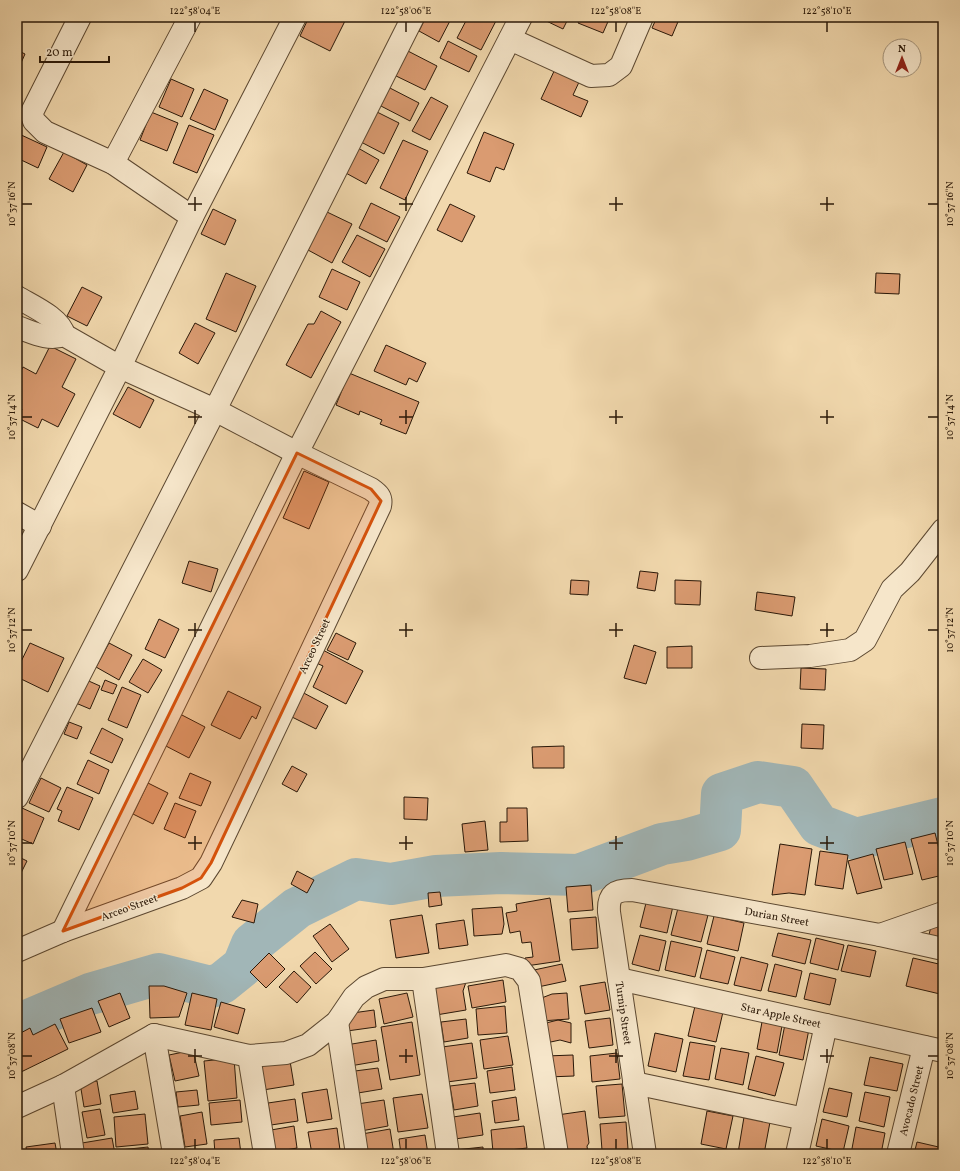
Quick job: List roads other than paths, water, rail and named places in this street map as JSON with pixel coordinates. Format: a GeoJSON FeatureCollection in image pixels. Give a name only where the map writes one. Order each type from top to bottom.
{"type":"FeatureCollection","features":[{"type":"Feature","properties":{"kind":"street"},"geometry":{"type":"LineString","coordinates":[[80,17],[33,110],[32,115],[34,121],[45,132],[113,163],[192,217]]}},
{"type":"Feature","properties":{"kind":"street"},"geometry":{"type":"LineString","coordinates":[[113,163],[190,17]]}},
{"type":"Feature","properties":{"kind":"street"},"geometry":{"type":"LineString","coordinates":[[17,570],[120,367],[192,217],[295,17]]}},
{"type":"Feature","properties":{"kind":"street"},"geometry":{"type":"LineString","coordinates":[[17,797],[215,410],[413,17]]}},
{"type":"Feature","properties":{"kind":"street"},"geometry":{"type":"LineString","coordinates":[[63,931],[297,453],[521,17]]}},
{"type":"Feature","properties":{"kind":"street"},"geometry":{"type":"LineString","coordinates":[[510,40],[591,76],[608,75],[621,66],[642,17]]}},
{"type":"Feature","properties":{"kind":"street"},"geometry":{"type":"LineString","coordinates":[[17,297],[54,319],[63,330],[64,335],[59,337],[43,337],[17,327]]}},
{"type":"Feature","properties":{"kind":"street","name":"Arceo Street"},"geometry":{"type":"LineString","coordinates":[[17,951],[63,931],[182,888],[201,878],[214,856],[377,513],[381,501],[380,496],[371,489],[297,453],[215,410],[120,367],[64,335]]}},
{"type":"Feature","properties":{"kind":"street"},"geometry":{"type":"LineString","coordinates":[[17,513],[40,526]]}},
{"type":"Feature","properties":{"kind":"street"},"geometry":{"type":"LineString","coordinates":[[761,658],[810,656],[850,650],[865,640],[892,589],[910,572],[943,530]]}},
{"type":"Feature","properties":{"kind":"street","name":"Durian Street"},"geometry":{"type":"LineString","coordinates":[[612,896],[620,890],[632,890],[880,934],[943,949]]}},
{"type":"Feature","properties":{"kind":"street","name":"Turnip Street"},"geometry":{"type":"LineString","coordinates":[[612,896],[609,904],[609,912],[644,1154]]}},
{"type":"Feature","properties":{"kind":"street"},"geometry":{"type":"LineString","coordinates":[[880,934],[943,913]]}},
{"type":"Feature","properties":{"kind":"street"},"geometry":{"type":"LineString","coordinates":[[17,1107],[63,1086],[154,1035],[249,1056],[286,1053],[308,1045],[337,1022],[354,997],[366,987],[384,979],[423,979],[506,965],[520,969],[529,981],[557,1154]]}},
{"type":"Feature","properties":{"kind":"street"},"geometry":{"type":"LineString","coordinates":[[423,979],[448,1154]]}},
{"type":"Feature","properties":{"kind":"street","name":"Star Apple Street"},"geometry":{"type":"LineString","coordinates":[[619,979],[934,1049]]}},
{"type":"Feature","properties":{"kind":"street"},"geometry":{"type":"LineString","coordinates":[[337,1022],[357,1154]]}},
{"type":"Feature","properties":{"kind":"street"},"geometry":{"type":"LineString","coordinates":[[797,1154],[826,1025]]}},
{"type":"Feature","properties":{"kind":"street"},"geometry":{"type":"LineString","coordinates":[[154,1035],[174,1154]]}},
{"type":"Feature","properties":{"kind":"street","name":"Avocado Street"},"geometry":{"type":"LineString","coordinates":[[898,1154],[934,1049]]}},
{"type":"Feature","properties":{"kind":"street"},"geometry":{"type":"LineString","coordinates":[[249,1056],[265,1154]]}},
{"type":"Feature","properties":{"kind":"street"},"geometry":{"type":"LineString","coordinates":[[634,1083],[805,1119]]}},
{"type":"Feature","properties":{"kind":"street"},"geometry":{"type":"LineString","coordinates":[[63,1086],[73,1154]]}},
{"type":"Feature","properties":{"kind":"waterway"},"geometry":{"type":"LineString","coordinates":[[17,1025],[90,994],[159,974],[211,987],[222,983],[243,966],[252,944],[297,908],[356,879],[391,884],[436,876],[501,873],[579,875],[662,844],[686,840],[720,830],[722,794],[758,782],[793,787],[819,825],[856,839],[943,818]]}}]}
